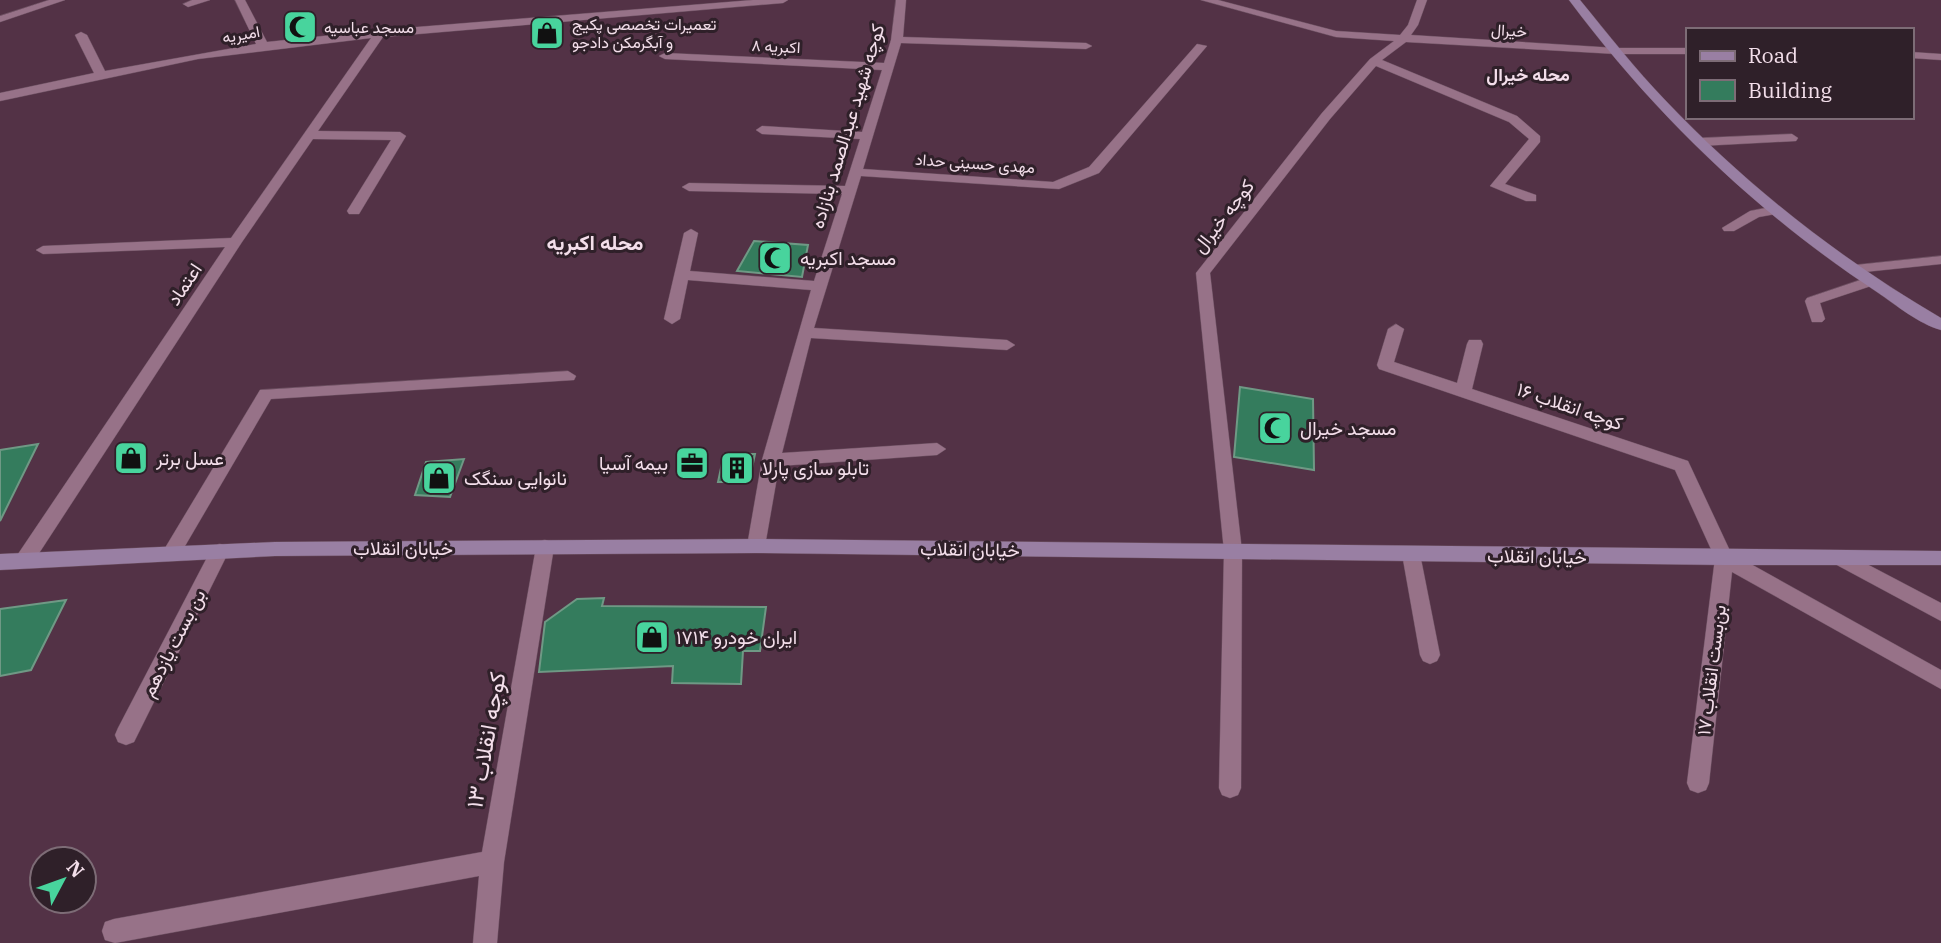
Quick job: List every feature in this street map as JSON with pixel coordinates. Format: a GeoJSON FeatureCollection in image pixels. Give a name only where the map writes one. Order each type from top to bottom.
{"type":"FeatureCollection","features":[{"type":"Feature","properties":{"kind":"main road"},"geometry":{"type":"LineString","coordinates":[[1574,0],[1672,116],[1776,210],[1801,232],[1941,325]]}},
{"type":"Feature","properties":{"kind":"main road","name":"خیابان انقلاب"},"geometry":{"type":"LineString","coordinates":[[0,562],[219,551],[756,546],[1724,558],[1941,558]]}},
{"type":"Feature","properties":{"kind":"street"},"geometry":{"type":"LineString","coordinates":[[0,19],[60,0]]}},
{"type":"Feature","properties":{"kind":"street"},"geometry":{"type":"LineString","coordinates":[[188,4],[205,0]]}},
{"type":"Feature","properties":{"kind":"street"},"geometry":{"type":"LineString","coordinates":[[240,0],[263,46]]}},
{"type":"Feature","properties":{"kind":"street","name":"امیریه"},"geometry":{"type":"LineString","coordinates":[[0,97],[101,75],[263,46],[687,5],[783,0]]}},
{"type":"Feature","properties":{"kind":"street","name":"کوچه شهید عبدالصمد بنازاده"},"geometry":{"type":"LineString","coordinates":[[756,546],[771,460],[818,286],[886,67],[897,40],[901,0]]}},
{"type":"Feature","properties":{"kind":"street","name":"خیرال"},"geometry":{"type":"LineString","coordinates":[[1206,0],[1336,34],[1401,41],[1616,51],[1686,51]]}},
{"type":"Feature","properties":{"kind":"street","name":"کوچه خیرال"},"geometry":{"type":"LineString","coordinates":[[1230,788],[1233,551],[1203,273],[1326,116],[1374,61],[1401,41],[1413,25],[1422,0]]}},
{"type":"Feature","properties":{"kind":"street","name":"اعتماد"},"geometry":{"type":"LineString","coordinates":[[25,559],[235,242],[380,33]]}},
{"type":"Feature","properties":{"kind":"street"},"geometry":{"type":"LineString","coordinates":[[81,35],[101,75]]}},
{"type":"Feature","properties":{"kind":"street"},"geometry":{"type":"LineString","coordinates":[[897,40],[1086,46]]}},
{"type":"Feature","properties":{"kind":"street","name":"مهدی حسینی حداد"},"geometry":{"type":"LineString","coordinates":[[855,172],[1054,186],[1094,170],[1201,46]]}},
{"type":"Feature","properties":{"kind":"street"},"geometry":{"type":"LineString","coordinates":[[1913,55],[1941,57]]}},
{"type":"Feature","properties":{"kind":"street","name":"اکبریه ۸"},"geometry":{"type":"LineString","coordinates":[[665,56],[886,67]]}},
{"type":"Feature","properties":{"kind":"street"},"geometry":{"type":"LineString","coordinates":[[1374,61],[1513,119],[1536,139],[1497,186],[1531,198]]}},
{"type":"Feature","properties":{"kind":"street"},"geometry":{"type":"LineString","coordinates":[[762,130],[865,136]]}},
{"type":"Feature","properties":{"kind":"street"},"geometry":{"type":"LineString","coordinates":[[310,135],[400,136],[354,211]]}},
{"type":"Feature","properties":{"kind":"street"},"geometry":{"type":"LineString","coordinates":[[1700,142],[1792,138]]}},
{"type":"Feature","properties":{"kind":"street"},"geometry":{"type":"LineString","coordinates":[[689,187],[850,190]]}},
{"type":"Feature","properties":{"kind":"street"},"geometry":{"type":"LineString","coordinates":[[1729,228],[1755,214],[1776,210]]}},
{"type":"Feature","properties":{"kind":"street"},"geometry":{"type":"LineString","coordinates":[[672,319],[691,233]]}},
{"type":"Feature","properties":{"kind":"street"},"geometry":{"type":"LineString","coordinates":[[43,250],[235,242]]}},
{"type":"Feature","properties":{"kind":"street"},"geometry":{"type":"LineString","coordinates":[[1855,269],[1941,260]]}},
{"type":"Feature","properties":{"kind":"street"},"geometry":{"type":"LineString","coordinates":[[681,275],[818,286]]}},
{"type":"Feature","properties":{"kind":"street"},"geometry":{"type":"LineString","coordinates":[[1817,319],[1812,301],[1872,281]]}},
{"type":"Feature","properties":{"kind":"street","name":"کوچه انقلاب ۱۶"},"geometry":{"type":"LineString","coordinates":[[1396,329],[1385,365],[1682,466],[1724,558]]}},
{"type":"Feature","properties":{"kind":"street"},"geometry":{"type":"LineString","coordinates":[[805,333],[1007,345]]}},
{"type":"Feature","properties":{"kind":"street"},"geometry":{"type":"LineString","coordinates":[[1463,391],[1475,344]]}},
{"type":"Feature","properties":{"kind":"street"},"geometry":{"type":"LineString","coordinates":[[171,553],[266,394],[568,376]]}},
{"type":"Feature","properties":{"kind":"street"},"geometry":{"type":"LineString","coordinates":[[771,460],[937,449]]}},
{"type":"Feature","properties":{"kind":"street","name":"کوچه انقلاب ۱۳"},"geometry":{"type":"LineString","coordinates":[[485,943],[492,862],[545,547]]}},
{"type":"Feature","properties":{"kind":"street","name":"بن بست یازدهم"},"geometry":{"type":"LineString","coordinates":[[126,735],[219,551]]}},
{"type":"Feature","properties":{"kind":"street"},"geometry":{"type":"LineString","coordinates":[[1411,554],[1430,655]]}},
{"type":"Feature","properties":{"kind":"street"},"geometry":{"type":"LineString","coordinates":[[1724,558],[1941,680]]}},
{"type":"Feature","properties":{"kind":"street","name":"بن‌بست انقلاب ۱۷"},"geometry":{"type":"LineString","coordinates":[[1698,783],[1724,558]]}},
{"type":"Feature","properties":{"kind":"street"},"geometry":{"type":"LineString","coordinates":[[1842,559],[1941,613]]}},
{"type":"Feature","properties":{"kind":"street"},"geometry":{"type":"LineString","coordinates":[[114,931],[492,862]]}},
{"type":"Feature","properties":{"kind":"building","name":"مسجد اکبریه"},"geometry":{"type":"Polygon","coordinates":[[[754,241],[808,245],[802,277],[737,271],[754,241]]]}},
{"type":"Feature","properties":{"kind":"building","name":"مسجد خیرال"},"geometry":{"type":"Polygon","coordinates":[[[1240,387],[1313,399],[1314,470],[1234,457],[1240,387]]]}},
{"type":"Feature","properties":{"kind":"building"},"geometry":{"type":"Polygon","coordinates":[[[38,444],[0,521],[0,450],[38,444]]]}},
{"type":"Feature","properties":{"kind":"building","name":"تابلو سازی پارلا"},"geometry":{"type":"Polygon","coordinates":[[[724,454],[755,454],[749,482],[718,482],[724,454]]]}},
{"type":"Feature","properties":{"kind":"building","name":"نانوایی سنگک"},"geometry":{"type":"Polygon","coordinates":[[[464,459],[450,497],[415,495],[426,462],[464,459]]]}},
{"type":"Feature","properties":{"kind":"building","name":"ایران خودرو ۱۷۱۴"},"geometry":{"type":"Polygon","coordinates":[[[604,598],[602,606],[766,607],[760,651],[743,651],[741,684],[672,683],[673,666],[539,672],[545,622],[577,599],[604,598]]]}},
{"type":"Feature","properties":{"kind":"building"},"geometry":{"type":"Polygon","coordinates":[[[66,600],[31,670],[0,676],[0,609],[66,600]]]}},
{"type":"Feature","properties":{"kind":"place","name":"مسجد عباسیه"},"geometry":{"type":"Point","coordinates":[300,27]}},
{"type":"Feature","properties":{"kind":"place","name":"تعمیرات تخصصی پکیج و آبگرمکن دادجو"},"geometry":{"type":"Point","coordinates":[547,33]}},
{"type":"Feature","properties":{"kind":"place","name":"مسجد اکبریه"},"geometry":{"type":"Point","coordinates":[775,258]}},
{"type":"Feature","properties":{"kind":"place","name":"مسجد خیرال"},"geometry":{"type":"Point","coordinates":[1275,428]}},
{"type":"Feature","properties":{"kind":"place","name":"عسل برتر"},"geometry":{"type":"Point","coordinates":[131,458]}},
{"type":"Feature","properties":{"kind":"place","name":"بیمه آسیا"},"geometry":{"type":"Point","coordinates":[692,463]}},
{"type":"Feature","properties":{"kind":"place","name":"تابلو سازی پارلا"},"geometry":{"type":"Point","coordinates":[737,468]}},
{"type":"Feature","properties":{"kind":"place","name":"نانوایی سنگک"},"geometry":{"type":"Point","coordinates":[439,478]}},
{"type":"Feature","properties":{"kind":"place","name":"ایران خودرو ۱۷۱۴"},"geometry":{"type":"Point","coordinates":[652,637]}},
{"type":"Feature","properties":{"kind":"district","name":"محله خیرال"},"geometry":{"type":"Point","coordinates":[1528,75]}},
{"type":"Feature","properties":{"kind":"district","name":"محله اکبریه"},"geometry":{"type":"Point","coordinates":[595,243]}}]}
